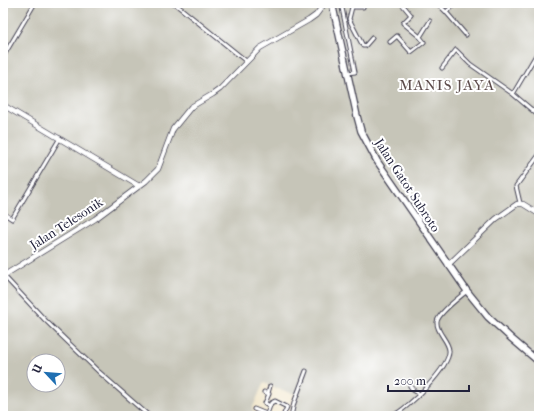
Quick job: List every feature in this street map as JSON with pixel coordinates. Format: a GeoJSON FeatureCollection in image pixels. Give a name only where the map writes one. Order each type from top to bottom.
{"type":"FeatureCollection","features":[{"type":"Feature","properties":{"kind":"highway","name":"Jalan Gatot Subroto"},"geometry":{"type":"LineString","coordinates":[[332,3],[361,131],[373,154],[394,188],[467,291],[488,317],[539,362]]}},
{"type":"Feature","properties":{"kind":"street"},"geometry":{"type":"LineString","coordinates":[[3,57],[34,3]]}},
{"type":"Feature","properties":{"kind":"street"},"geometry":{"type":"LineString","coordinates":[[174,3],[246,61]]}},
{"type":"Feature","properties":{"kind":"street","name":"Jalan Telesonik"},"geometry":{"type":"LineString","coordinates":[[3,276],[95,219],[152,175],[158,169],[173,129],[186,112],[194,105],[214,94],[264,45],[309,20],[325,3]]}},
{"type":"Feature","properties":{"kind":"street"},"geometry":{"type":"LineString","coordinates":[[341,3],[355,72],[348,73]]}},
{"type":"Feature","properties":{"kind":"street"},"geometry":{"type":"LineString","coordinates":[[390,42],[397,36],[411,52],[424,42],[403,23],[410,15],[401,3]]}},
{"type":"Feature","properties":{"kind":"street"},"geometry":{"type":"LineString","coordinates":[[437,3],[466,35]]}},
{"type":"Feature","properties":{"kind":"street"},"geometry":{"type":"LineString","coordinates":[[446,12],[456,3]]}},
{"type":"Feature","properties":{"kind":"street"},"geometry":{"type":"LineString","coordinates":[[363,7],[353,5],[349,19],[363,46],[365,46],[372,38]]}},
{"type":"Feature","properties":{"kind":"street"},"geometry":{"type":"LineString","coordinates":[[420,37],[430,21]]}},
{"type":"Feature","properties":{"kind":"street"},"geometry":{"type":"LineString","coordinates":[[442,68],[456,50],[470,64],[513,94],[539,116]]}},
{"type":"Feature","properties":{"kind":"street"},"geometry":{"type":"LineString","coordinates":[[513,94],[539,50]]}},
{"type":"Feature","properties":{"kind":"street"},"geometry":{"type":"LineString","coordinates":[[3,105],[139,186]]}},
{"type":"Feature","properties":{"kind":"street"},"geometry":{"type":"LineString","coordinates":[[3,213],[12,219],[60,138]]}},
{"type":"Feature","properties":{"kind":"street"},"geometry":{"type":"LineString","coordinates":[[539,155],[516,186],[520,203],[539,214]]}},
{"type":"Feature","properties":{"kind":"street"},"geometry":{"type":"LineString","coordinates":[[448,265],[496,219],[520,203]]}},
{"type":"Feature","properties":{"kind":"street"},"geometry":{"type":"LineString","coordinates":[[3,276],[45,320],[99,372],[149,416]]}},
{"type":"Feature","properties":{"kind":"street"},"geometry":{"type":"LineString","coordinates":[[392,416],[401,411],[420,394],[449,356],[448,347],[438,327],[437,320],[467,291]]}},
{"type":"Feature","properties":{"kind":"street"},"geometry":{"type":"LineString","coordinates":[[290,416],[306,371]]}},
{"type":"Feature","properties":{"kind":"street"},"geometry":{"type":"LineString","coordinates":[[270,386],[266,392],[269,394],[265,403],[270,406]]}},
{"type":"Feature","properties":{"kind":"street"},"geometry":{"type":"LineString","coordinates":[[410,386],[412,390],[420,394]]}},
{"type":"Feature","properties":{"kind":"street"},"geometry":{"type":"LineString","coordinates":[[254,409],[269,415],[271,403],[275,401],[287,407],[283,416]]}},
{"type":"Feature","properties":{"kind":"shaded area"},"geometry":{"type":"Polygon","coordinates":[[[3,3],[539,3],[539,416],[291,416],[297,395],[273,387],[264,382],[252,409],[254,411],[252,416],[3,416],[3,3]]]}},
{"type":"Feature","properties":{"kind":"district","name":"MANIS JAYA"},"geometry":{"type":"Point","coordinates":[447,85]}}]}
